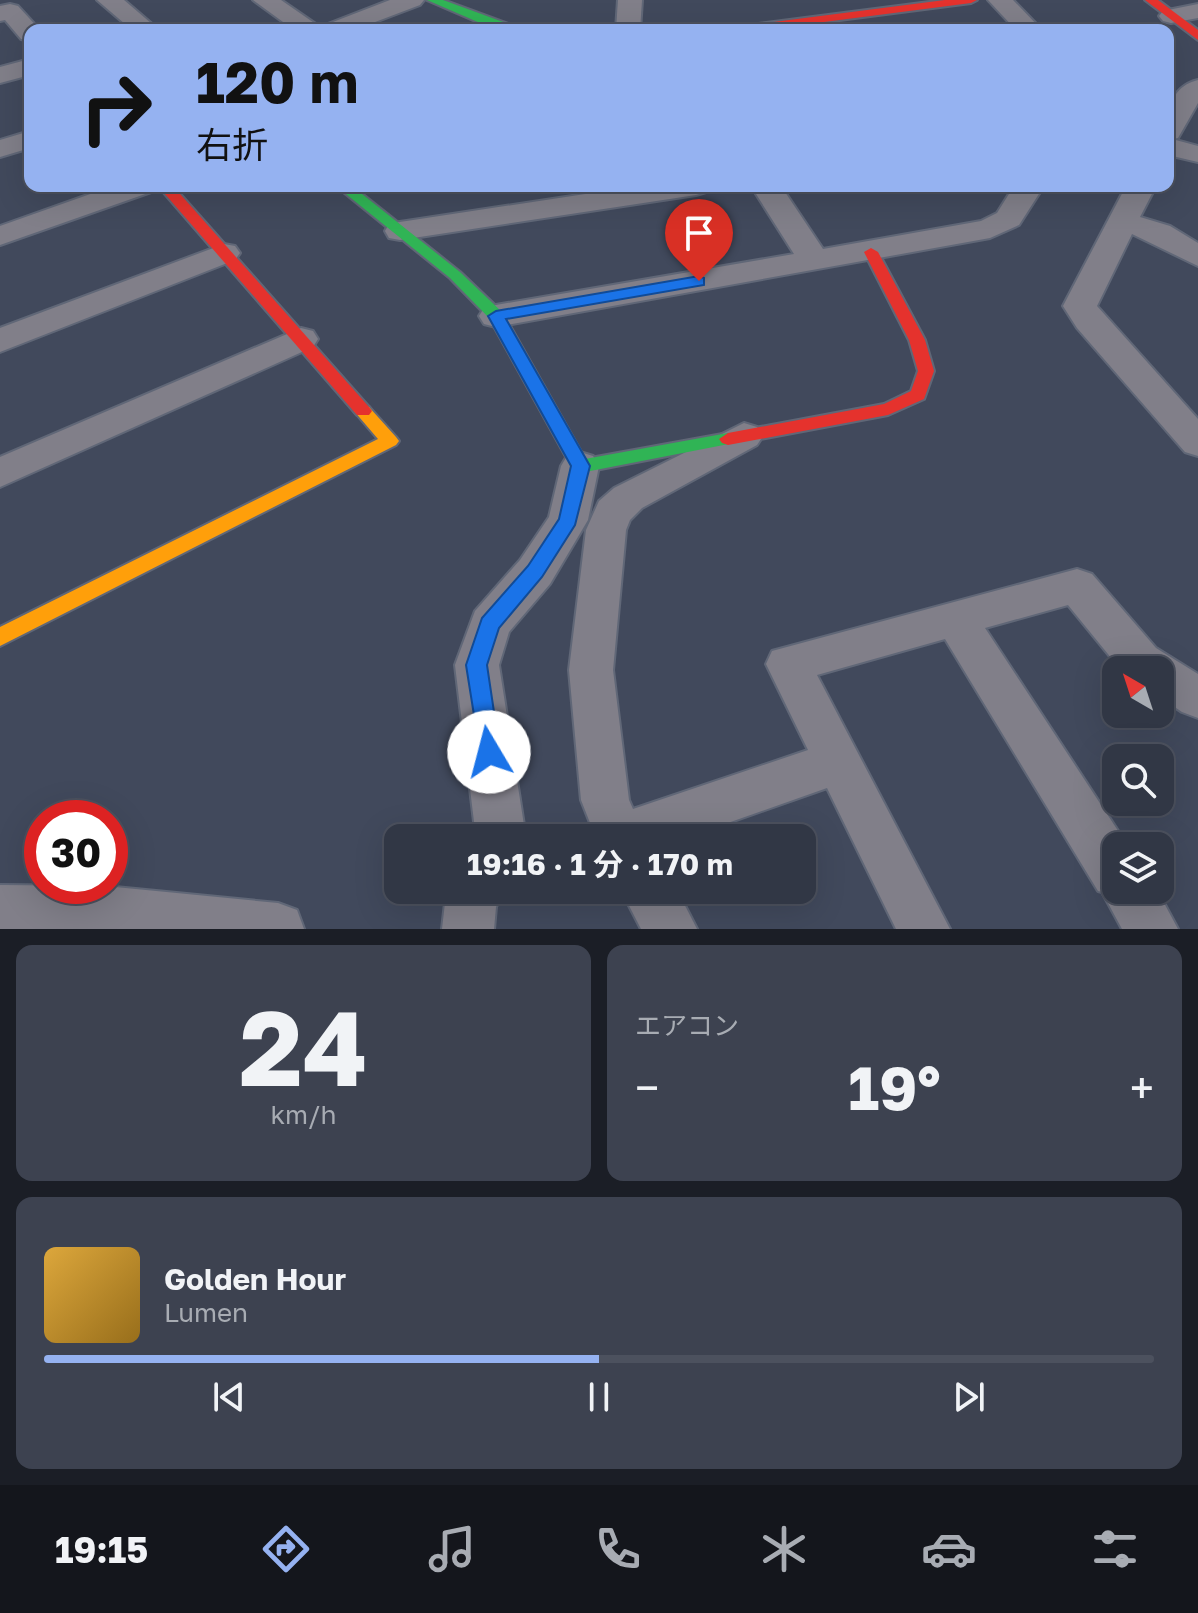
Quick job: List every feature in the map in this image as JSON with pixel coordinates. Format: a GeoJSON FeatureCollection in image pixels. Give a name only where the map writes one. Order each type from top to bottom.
{"type":"FeatureCollection","features":[{"type":"Feature","properties":{"kind":"street"},"geometry":{"type":"LineString","coordinates":[[109,0],[139,24]]}},
{"type":"Feature","properties":{"kind":"street"},"geometry":{"type":"LineString","coordinates":[[265,0],[301,24]]}},
{"type":"Feature","properties":{"kind":"street"},"geometry":{"type":"LineString","coordinates":[[347,24],[412,0]]}},
{"type":"Feature","properties":{"kind":"street"},"geometry":{"type":"LineString","coordinates":[[433,0],[491,24]]}},
{"type":"Feature","properties":{"kind":"street"},"geometry":{"type":"LineString","coordinates":[[628,24],[630,0]]}},
{"type":"Feature","properties":{"kind":"street"},"geometry":{"type":"LineString","coordinates":[[782,24],[971,0]]}},
{"type":"Feature","properties":{"kind":"street"},"geometry":{"type":"LineString","coordinates":[[1000,0],[1024,24]]}},
{"type":"Feature","properties":{"kind":"street"},"geometry":{"type":"LineString","coordinates":[[1151,0],[1198,36]]}},
{"type":"Feature","properties":{"kind":"street"},"geometry":{"type":"LineString","coordinates":[[0,14],[10,11],[24,27]]}},
{"type":"Feature","properties":{"kind":"street"},"geometry":{"type":"LineString","coordinates":[[1171,16],[1198,11]]}},
{"type":"Feature","properties":{"kind":"street"},"geometry":{"type":"LineString","coordinates":[[0,75],[24,69]]}},
{"type":"Feature","properties":{"kind":"street"},"geometry":{"type":"LineString","coordinates":[[1174,121],[1190,93],[1198,88]]}},
{"type":"Feature","properties":{"kind":"street"},"geometry":{"type":"LineString","coordinates":[[0,149],[24,141]]}},
{"type":"Feature","properties":{"kind":"street"},"geometry":{"type":"LineString","coordinates":[[1174,148],[1198,154]]}},
{"type":"Feature","properties":{"kind":"street"},"geometry":{"type":"LineString","coordinates":[[0,236],[124,192]]}},
{"type":"Feature","properties":{"kind":"street"},"geometry":{"type":"LineString","coordinates":[[0,637],[390,441],[170,192]]}},
{"type":"Feature","properties":{"kind":"street"},"geometry":{"type":"LineString","coordinates":[[351,192],[455,275],[496,316],[580,466],[568,520],[535,572],[490,624],[477,665],[499,824]]}},
{"type":"Feature","properties":{"kind":"street"},"geometry":{"type":"LineString","coordinates":[[482,192],[488,218]]}},
{"type":"Feature","properties":{"kind":"street"},"geometry":{"type":"LineString","coordinates":[[400,231],[657,192]]}},
{"type":"Feature","properties":{"kind":"street"},"geometry":{"type":"LineString","coordinates":[[770,192],[815,261]]}},
{"type":"Feature","properties":{"kind":"street"},"geometry":{"type":"LineString","coordinates":[[496,316],[990,229],[1008,219],[1025,192]]}},
{"type":"Feature","properties":{"kind":"street"},"geometry":{"type":"LineString","coordinates":[[1138,192],[1080,306],[1198,443]]}},
{"type":"Feature","properties":{"kind":"street"},"geometry":{"type":"LineString","coordinates":[[1125,222],[1159,233],[1198,256]]}},
{"type":"Feature","properties":{"kind":"street"},"geometry":{"type":"LineString","coordinates":[[580,466],[888,409],[918,395],[926,371],[917,340],[871,252]]}},
{"type":"Feature","properties":{"kind":"street"},"geometry":{"type":"LineString","coordinates":[[0,341],[224,253]]}},
{"type":"Feature","properties":{"kind":"street"},"geometry":{"type":"LineString","coordinates":[[0,473],[301,339]]}},
{"type":"Feature","properties":{"kind":"street"},"geometry":{"type":"LineString","coordinates":[[615,824],[605,800],[591,670],[606,530],[613,512],[628,498],[744,436]]}},
{"type":"Feature","properties":{"kind":"street"},"geometry":{"type":"LineString","coordinates":[[924,929],[788,664],[1077,586],[1136,656]]}},
{"type":"Feature","properties":{"kind":"street"},"geometry":{"type":"LineString","coordinates":[[955,619],[1102,851]]}},
{"type":"Feature","properties":{"kind":"street"},"geometry":{"type":"LineString","coordinates":[[1174,682],[1198,698]]}},
{"type":"Feature","properties":{"kind":"street"},"geometry":{"type":"LineString","coordinates":[[661,824],[838,762]]}},
{"type":"Feature","properties":{"kind":"street"},"geometry":{"type":"LineString","coordinates":[[468,929],[471,904]]}},
{"type":"Feature","properties":{"kind":"street"},"geometry":{"type":"LineString","coordinates":[[656,904],[671,929]]}},
{"type":"Feature","properties":{"kind":"street"},"geometry":{"type":"LineString","coordinates":[[1136,904],[1152,929]]}},
{"type":"Feature","properties":{"kind":"street"},"geometry":{"type":"LineString","coordinates":[[0,911],[85,910],[278,929]]}},
{"type":"Feature","properties":{"kind":"traffic: fast"},"geometry":{"type":"LineString","coordinates":[[433,0],[491,24]]}},
{"type":"Feature","properties":{"kind":"traffic: fast"},"geometry":{"type":"LineString","coordinates":[[351,192],[455,275],[496,316],[580,466],[728,439]]}},
{"type":"Feature","properties":{"kind":"traffic: slow"},"geometry":{"type":"LineString","coordinates":[[0,637],[390,441],[363,411]]}},
{"type":"Feature","properties":{"kind":"traffic: jam"},"geometry":{"type":"LineString","coordinates":[[782,24],[971,0]]}},
{"type":"Feature","properties":{"kind":"traffic: jam"},"geometry":{"type":"LineString","coordinates":[[1151,0],[1198,36]]}},
{"type":"Feature","properties":{"kind":"traffic: jam"},"geometry":{"type":"LineString","coordinates":[[170,192],[363,411]]}},
{"type":"Feature","properties":{"kind":"traffic: jam"},"geometry":{"type":"LineString","coordinates":[[728,439],[888,409],[918,395],[926,371],[917,340],[871,252]]}},
{"type":"Feature","properties":{"kind":"route"},"geometry":{"type":"LineString","coordinates":[[489,752],[477,665],[490,624],[535,572],[568,520],[580,466],[496,316],[699,281]]}}]}
